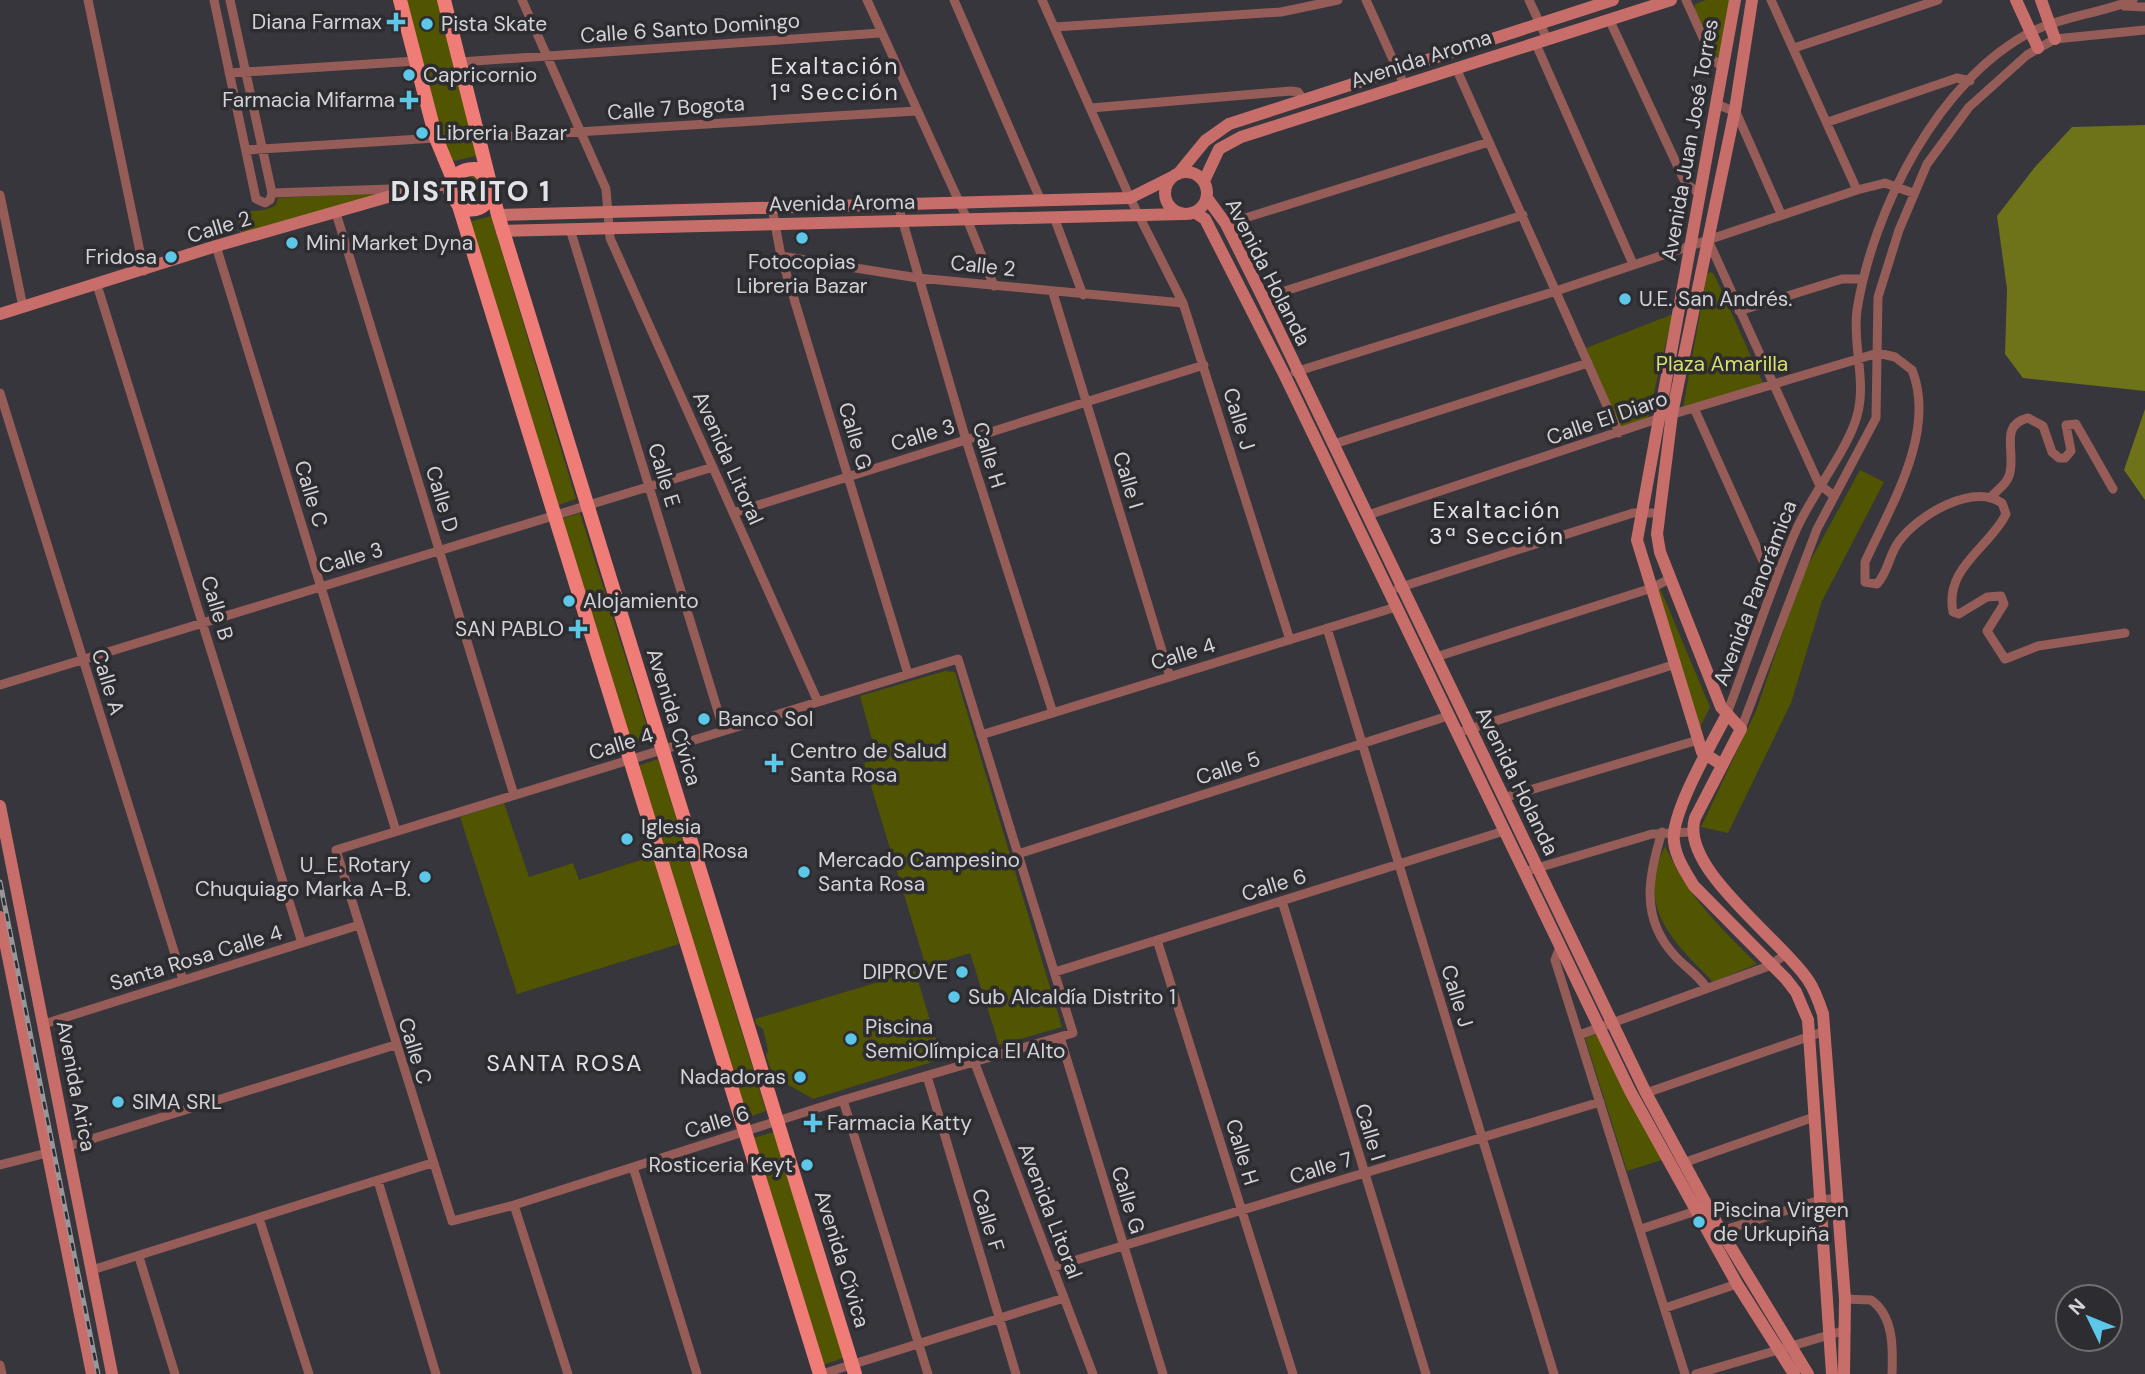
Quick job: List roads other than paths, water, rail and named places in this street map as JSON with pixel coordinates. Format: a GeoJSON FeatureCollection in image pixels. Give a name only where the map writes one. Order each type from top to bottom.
{"type":"FeatureCollection","features":[{"type":"Feature","properties":{"kind":"main road"},"geometry":{"type":"LineString","coordinates":[[400,0],[436,138],[452,181],[452,197],[459,206],[821,1374]]}},
{"type":"Feature","properties":{"kind":"main road","name":"Avenida Cívica"},"geometry":{"type":"LineString","coordinates":[[444,0],[481,138],[502,231],[853,1369]]}},
{"type":"Feature","properties":{"kind":"main road"},"geometry":{"type":"LineString","coordinates":[[452,181],[463,170],[476,169],[491,187],[479,209],[459,206]]}},
{"type":"Feature","properties":{"kind":"street"},"geometry":{"type":"LineString","coordinates":[[88,0],[144,271]]}},
{"type":"Feature","properties":{"kind":"street"},"geometry":{"type":"LineString","coordinates":[[214,0],[256,199],[265,203],[272,193],[230,0]]}},
{"type":"Feature","properties":{"kind":"street","name":"Avenida Litoral"},"geometry":{"type":"LineString","coordinates":[[522,0],[606,189],[610,238],[818,702]]}},
{"type":"Feature","properties":{"kind":"street"},"geometry":{"type":"LineString","coordinates":[[867,0],[967,219],[994,286]]}},
{"type":"Feature","properties":{"kind":"street"},"geometry":{"type":"LineString","coordinates":[[954,0],[1041,201]]}},
{"type":"Feature","properties":{"kind":"street","name":"Calle J"},"geometry":{"type":"LineString","coordinates":[[1042,0],[1130,198],[1183,303],[1290,640]]}},
{"type":"Feature","properties":{"kind":"street"},"geometry":{"type":"LineString","coordinates":[[1055,27],[1282,12],[1338,0]]}},
{"type":"Feature","properties":{"kind":"street"},"geometry":{"type":"LineString","coordinates":[[1366,0],[1404,84]]}},
{"type":"Feature","properties":{"kind":"street"},"geometry":{"type":"LineString","coordinates":[[1529,0],[1540,23],[1541,41],[1633,264]]}},
{"type":"Feature","properties":{"kind":"street","name":"Avenida Aroma"},"geometry":{"type":"LineString","coordinates":[[498,215],[1130,198],[1175,176],[1216,131],[1229,124],[1613,0]]}},
{"type":"Feature","properties":{"kind":"street","name":"Avenida Aroma"},"geometry":{"type":"LineString","coordinates":[[1204,181],[1214,156],[1233,141],[1671,0]]}},
{"type":"Feature","properties":{"kind":"street"},"geometry":{"type":"LineString","coordinates":[[1686,0],[1713,60],[1723,67]]}},
{"type":"Feature","properties":{"kind":"street","name":"Avenida Juan José Torres"},"geometry":{"type":"LineString","coordinates":[[1735,0],[1699,193],[1666,416],[1657,543],[1726,716],[1741,729]]}},
{"type":"Feature","properties":{"kind":"street","name":"Avenida Juan José Torres"},"geometry":{"type":"LineString","coordinates":[[1705,756],[1639,554],[1637,540],[1641,512],[1666,416],[1735,110],[1752,0]]}},
{"type":"Feature","properties":{"kind":"street"},"geometry":{"type":"LineString","coordinates":[[1770,0],[1857,190]]}},
{"type":"Feature","properties":{"kind":"street"},"geometry":{"type":"LineString","coordinates":[[1794,48],[1938,0]]}},
{"type":"Feature","properties":{"kind":"street"},"geometry":{"type":"LineString","coordinates":[[2016,0],[2038,48]]}},
{"type":"Feature","properties":{"kind":"street"},"geometry":{"type":"LineString","coordinates":[[2040,0],[2056,39]]}},
{"type":"Feature","properties":{"kind":"street","name":"Avenida Panorámica"},"geometry":{"type":"LineString","coordinates":[[1726,716],[1779,572],[1819,484],[1858,415],[1857,314],[1863,279],[1875,240],[1897,187],[1928,132],[1970,80],[2031,33],[2050,24],[2122,6],[2133,0]]}},
{"type":"Feature","properties":{"kind":"street"},"geometry":{"type":"LineString","coordinates":[[2122,6],[2145,8]]}},
{"type":"Feature","properties":{"kind":"street"},"geometry":{"type":"LineString","coordinates":[[1609,19],[1686,184],[1699,193]]}},
{"type":"Feature","properties":{"kind":"street","name":"Avenida Panorámica"},"geometry":{"type":"LineString","coordinates":[[1741,729],[1817,529],[1876,418],[1878,297],[1913,193],[1927,164],[1969,107],[2008,70],[2038,48],[2056,39],[2145,30]]}},
{"type":"Feature","properties":{"kind":"street","name":"Calle 6 Santo Domingo"},"geometry":{"type":"LineString","coordinates":[[460,62],[880,33]]}},
{"type":"Feature","properties":{"kind":"street"},"geometry":{"type":"LineString","coordinates":[[229,73],[416,61]]}},
{"type":"Feature","properties":{"kind":"street"},"geometry":{"type":"LineString","coordinates":[[1456,68],[1619,433]]}},
{"type":"Feature","properties":{"kind":"street"},"geometry":{"type":"LineString","coordinates":[[1828,122],[1957,78],[1970,80]]}},
{"type":"Feature","properties":{"kind":"street"},"geometry":{"type":"LineString","coordinates":[[1091,108],[1291,91],[1298,92],[1303,99]]}},
{"type":"Feature","properties":{"kind":"street"},"geometry":{"type":"LineString","coordinates":[[1716,104],[1735,110],[1781,214]]}},
{"type":"Feature","properties":{"kind":"street","name":"Calle 7 Bogota"},"geometry":{"type":"LineString","coordinates":[[481,138],[916,111]]}},
{"type":"Feature","properties":{"kind":"street"},"geometry":{"type":"LineString","coordinates":[[246,150],[436,138]]}},
{"type":"Feature","properties":{"kind":"street"},"geometry":{"type":"LineString","coordinates":[[1208,225],[1489,142]]}},
{"type":"Feature","properties":{"kind":"street"},"geometry":{"type":"LineString","coordinates":[[1195,174],[1204,181],[1206,198],[1189,213],[1167,202],[1166,189],[1175,176],[1195,174]]}},
{"type":"Feature","properties":{"kind":"street","name":"Calle 2"},"geometry":{"type":"LineString","coordinates":[[0,314],[144,271],[216,246],[452,181]]}},
{"type":"Feature","properties":{"kind":"street"},"geometry":{"type":"LineString","coordinates":[[1291,374],[1556,291],[1691,243],[1857,190],[1885,183],[1913,193]]}},
{"type":"Feature","properties":{"kind":"street"},"geometry":{"type":"LineString","coordinates":[[272,193],[390,189],[398,194]]}},
{"type":"Feature","properties":{"kind":"street"},"geometry":{"type":"LineString","coordinates":[[0,195],[23,307]]}},
{"type":"Feature","properties":{"kind":"street","name":"Avenida Holanda"},"geometry":{"type":"LineString","coordinates":[[1206,198],[1224,221],[1263,298],[1291,374],[1448,716],[1463,731],[1503,797],[1646,1093],[1784,1348],[1794,1374]]}},
{"type":"Feature","properties":{"kind":"street","name":"Calle H"},"geometry":{"type":"LineString","coordinates":[[898,205],[966,440],[1053,713]]}},
{"type":"Feature","properties":{"kind":"street","name":"Calle G"},"geometry":{"type":"LineString","coordinates":[[772,208],[781,256],[908,674]]}},
{"type":"Feature","properties":{"kind":"street","name":"Calle D"},"geometry":{"type":"LineString","coordinates":[[337,213],[514,795]]}},
{"type":"Feature","properties":{"kind":"street","name":"Avenida Aroma"},"geometry":{"type":"LineString","coordinates":[[502,231],[1189,213]]}},
{"type":"Feature","properties":{"kind":"street","name":"Avenida Holanda"},"geometry":{"type":"LineString","coordinates":[[1189,213],[1202,215],[1291,374],[1334,444],[1436,657],[1504,831],[1630,1091],[1737,1284],[1784,1348],[1808,1374]]}},
{"type":"Feature","properties":{"kind":"street"},"geometry":{"type":"LineString","coordinates":[[1263,298],[1523,215]]}},
{"type":"Feature","properties":{"kind":"street"},"geometry":{"type":"LineString","coordinates":[[1054,217],[1083,295]]}},
{"type":"Feature","properties":{"kind":"street","name":"Calle E"},"geometry":{"type":"LineString","coordinates":[[570,229],[724,731]]}},
{"type":"Feature","properties":{"kind":"street"},"geometry":{"type":"LineString","coordinates":[[1707,239],[1771,385],[1819,484],[1834,496]]}},
{"type":"Feature","properties":{"kind":"street","name":"Calle C"},"geometry":{"type":"LineString","coordinates":[[216,246],[396,831]]}},
{"type":"Feature","properties":{"kind":"street","name":"Calle 2"},"geometry":{"type":"LineString","coordinates":[[781,256],[918,278],[1053,293],[1183,303]]}},
{"type":"Feature","properties":{"kind":"street"},"geometry":{"type":"LineString","coordinates":[[1739,311],[1842,279],[1863,279]]}},
{"type":"Feature","properties":{"kind":"street","name":"Calle B"},"geometry":{"type":"LineString","coordinates":[[97,285],[302,943]]}},
{"type":"Feature","properties":{"kind":"street","name":"Calle I"},"geometry":{"type":"LineString","coordinates":[[1053,293],[1170,677]]}},
{"type":"Feature","properties":{"kind":"street"},"geometry":{"type":"LineString","coordinates":[[1878,353],[1895,357],[1912,370],[1919,412],[1913,448],[1865,562],[1865,582],[1877,584],[1884,576],[1901,539],[1934,510],[1980,497],[1991,497],[2002,503],[2006,514],[1959,574],[1953,594],[1953,612],[1959,614],[1987,597],[2001,596],[2004,604],[2002,610],[1987,631],[2005,659],[2038,646],[2125,633]]}},
{"type":"Feature","properties":{"kind":"street","name":"Calle El Diaro"},"geometry":{"type":"LineString","coordinates":[[1368,515],[1666,416],[1878,353]]}},
{"type":"Feature","properties":{"kind":"street"},"geometry":{"type":"LineString","coordinates":[[1334,444],[1588,363]]}},
{"type":"Feature","properties":{"kind":"street","name":"Calle 3"},"geometry":{"type":"LineString","coordinates":[[733,513],[1204,366]]}},
{"type":"Feature","properties":{"kind":"street","name":"Calle A"},"geometry":{"type":"LineString","coordinates":[[0,393],[183,980]]}},
{"type":"Feature","properties":{"kind":"street"},"geometry":{"type":"LineString","coordinates":[[1694,408],[1762,559],[1779,572]]}},
{"type":"Feature","properties":{"kind":"street"},"geometry":{"type":"LineString","coordinates":[[1991,497],[2009,475],[2010,430],[2019,420],[2028,418],[2043,426],[2052,452],[2059,458],[2065,458],[2071,451],[2066,425],[2076,424],[2113,489]]}},
{"type":"Feature","properties":{"kind":"street","name":"Calle 3"},"geometry":{"type":"LineString","coordinates":[[0,685],[713,467]]}},
{"type":"Feature","properties":{"kind":"street"},"geometry":{"type":"LineString","coordinates":[[1389,592],[1641,512],[1658,513]]}},
{"type":"Feature","properties":{"kind":"street"},"geometry":{"type":"LineString","coordinates":[[1436,657],[1651,588],[1671,578]]}},
{"type":"Feature","properties":{"kind":"street","name":"Calle 4"},"geometry":{"type":"LineString","coordinates":[[335,850],[958,659],[981,735],[1396,607]]}},
{"type":"Feature","properties":{"kind":"street","name":"Calle J"},"geometry":{"type":"LineString","coordinates":[[1327,628],[1554,1374]]}},
{"type":"Feature","properties":{"kind":"street"},"geometry":{"type":"LineString","coordinates":[[1463,731],[1676,664]]}},
{"type":"Feature","properties":{"kind":"street","name":"Calle 5"},"geometry":{"type":"LineString","coordinates":[[1018,854],[1448,716]]}},
{"type":"Feature","properties":{"kind":"street"},"geometry":{"type":"LineString","coordinates":[[1706,987],[1666,945],[1652,918],[1649,876],[1668,831],[1726,716]]}},
{"type":"Feature","properties":{"kind":"street"},"geometry":{"type":"LineString","coordinates":[[1741,729],[1691,832],[1693,844],[1708,870],[1808,979],[1818,996],[1825,1031],[1845,1299],[1844,1374]]}},
{"type":"Feature","properties":{"kind":"street"},"geometry":{"type":"LineString","coordinates":[[981,735],[1055,972]]}},
{"type":"Feature","properties":{"kind":"street"},"geometry":{"type":"LineString","coordinates":[[1503,797],[1698,740]]}},
{"type":"Feature","properties":{"kind":"street"},"geometry":{"type":"LineString","coordinates":[[1705,756],[1722,765]]}},
{"type":"Feature","properties":{"kind":"street","name":"Avenida Arica"},"geometry":{"type":"LineString","coordinates":[[0,806],[112,1374]]}},
{"type":"Feature","properties":{"kind":"street","name":"Calle 6"},"geometry":{"type":"LineString","coordinates":[[452,1221],[514,1205],[843,1100],[1060,1037],[1073,1032],[1055,972],[1504,831]]}},
{"type":"Feature","properties":{"kind":"street"},"geometry":{"type":"LineString","coordinates":[[1668,831],[1694,886],[1796,992],[1808,1020],[1832,1333],[1832,1374]]}},
{"type":"Feature","properties":{"kind":"street"},"geometry":{"type":"LineString","coordinates":[[1524,872],[1668,831],[1691,832]]}},
{"type":"Feature","properties":{"kind":"street","name":"Calle C"},"geometry":{"type":"LineString","coordinates":[[335,850],[452,1221]]}},
{"type":"Feature","properties":{"kind":"street","name":"Calle I"},"geometry":{"type":"LineString","coordinates":[[1282,901],[1426,1374]]}},
{"type":"Feature","properties":{"kind":"street","name":"Avenida Arica"},"geometry":{"type":"LineString","coordinates":[[0,917],[92,1374]]}},
{"type":"Feature","properties":{"kind":"street","name":"Santa Rosa Calle 4"},"geometry":{"type":"LineString","coordinates":[[44,1024],[359,925]]}},
{"type":"Feature","properties":{"kind":"street","name":"Calle H"},"geometry":{"type":"LineString","coordinates":[[1157,940],[1293,1374]]}},
{"type":"Feature","properties":{"kind":"street"},"geometry":{"type":"LineString","coordinates":[[1560,947],[1555,960],[1685,1374]]}},
{"type":"Feature","properties":{"kind":"street"},"geometry":{"type":"LineString","coordinates":[[1579,1035],[1771,965],[1786,954]]}},
{"type":"Feature","properties":{"kind":"street"},"geometry":{"type":"LineString","coordinates":[[1646,1093],[1825,1031]]}},
{"type":"Feature","properties":{"kind":"street","name":"Calle G"},"geometry":{"type":"LineString","coordinates":[[1060,1037],[1163,1374]]}},
{"type":"Feature","properties":{"kind":"street"},"geometry":{"type":"LineString","coordinates":[[69,1146],[395,1045]]}},
{"type":"Feature","properties":{"kind":"street","name":"Avenida Litoral"},"geometry":{"type":"LineString","coordinates":[[974,1061],[1093,1374]]}},
{"type":"Feature","properties":{"kind":"street","name":"Calle F"},"geometry":{"type":"LineString","coordinates":[[927,1076],[1016,1374]]}},
{"type":"Feature","properties":{"kind":"street"},"geometry":{"type":"LineString","coordinates":[[843,1100],[928,1374]]}},
{"type":"Feature","properties":{"kind":"street","name":"Calle 7"},"geometry":{"type":"LineString","coordinates":[[1053,1267],[1600,1102]]}},
{"type":"Feature","properties":{"kind":"street"},"geometry":{"type":"LineString","coordinates":[[1683,1163],[1814,1117]]}},
{"type":"Feature","properties":{"kind":"street"},"geometry":{"type":"LineString","coordinates":[[0,1165],[47,1153]]}},
{"type":"Feature","properties":{"kind":"street"},"geometry":{"type":"LineString","coordinates":[[92,1270],[432,1163]]}},
{"type":"Feature","properties":{"kind":"street"},"geometry":{"type":"LineString","coordinates":[[633,1167],[697,1374]]}},
{"type":"Feature","properties":{"kind":"street"},"geometry":{"type":"LineString","coordinates":[[378,1181],[436,1374]]}},
{"type":"Feature","properties":{"kind":"street"},"geometry":{"type":"LineString","coordinates":[[1721,1231],[1820,1200],[1837,1198]]}},
{"type":"Feature","properties":{"kind":"street"},"geometry":{"type":"LineString","coordinates":[[514,1205],[568,1374]]}},
{"type":"Feature","properties":{"kind":"street"},"geometry":{"type":"LineString","coordinates":[[1641,1229],[1696,1211]]}},
{"type":"Feature","properties":{"kind":"street"},"geometry":{"type":"LineString","coordinates":[[259,1218],[309,1374]]}},
{"type":"Feature","properties":{"kind":"street"},"geometry":{"type":"LineString","coordinates":[[139,1257],[175,1374]]}},
{"type":"Feature","properties":{"kind":"street"},"geometry":{"type":"LineString","coordinates":[[1665,1308],[1737,1284]]}},
{"type":"Feature","properties":{"kind":"street"},"geometry":{"type":"LineString","coordinates":[[821,1374],[853,1369],[918,1343],[1064,1298]]}},
{"type":"Feature","properties":{"kind":"street"},"geometry":{"type":"LineString","coordinates":[[1845,1299],[1871,1300],[1882,1312],[1893,1345],[1892,1374]]}},
{"type":"Feature","properties":{"kind":"street"},"geometry":{"type":"LineString","coordinates":[[1696,1374],[1846,1330]]}},
{"type":"Feature","properties":{"kind":"street"},"geometry":{"type":"LineString","coordinates":[[0,1365],[2,1374]]}},
{"type":"Feature","properties":{"kind":"railway"},"geometry":{"type":"LineString","coordinates":[[0,882],[98,1374]]}},
{"type":"Feature","properties":{"kind":"place","name":"Diana Farmax"},"geometry":{"type":"Point","coordinates":[396,22]}},
{"type":"Feature","properties":{"kind":"place","name":"Pista Skate"},"geometry":{"type":"Point","coordinates":[427,24]}},
{"type":"Feature","properties":{"kind":"place","name":"Capricornio"},"geometry":{"type":"Point","coordinates":[409,75]}},
{"type":"Feature","properties":{"kind":"place","name":"Farmacia Mifarma"},"geometry":{"type":"Point","coordinates":[409,100]}},
{"type":"Feature","properties":{"kind":"place","name":"Libreria Bazar"},"geometry":{"type":"Point","coordinates":[422,133]}},
{"type":"Feature","properties":{"kind":"place","name":"Fotocopias Libreria Bazar"},"geometry":{"type":"Point","coordinates":[802,238]}},
{"type":"Feature","properties":{"kind":"place","name":"Mini Market Dyna"},"geometry":{"type":"Point","coordinates":[292,243]}},
{"type":"Feature","properties":{"kind":"place","name":"Fridosa"},"geometry":{"type":"Point","coordinates":[171,257]}},
{"type":"Feature","properties":{"kind":"place","name":"U.E. San Andrés."},"geometry":{"type":"Point","coordinates":[1625,299]}},
{"type":"Feature","properties":{"kind":"place","name":"Alojamiento"},"geometry":{"type":"Point","coordinates":[569,601]}},
{"type":"Feature","properties":{"kind":"place","name":"SAN PABLO"},"geometry":{"type":"Point","coordinates":[578,629]}},
{"type":"Feature","properties":{"kind":"place","name":"Banco Sol"},"geometry":{"type":"Point","coordinates":[704,719]}},
{"type":"Feature","properties":{"kind":"place","name":"Centro de Salud Santa Rosa"},"geometry":{"type":"Point","coordinates":[774,763]}},
{"type":"Feature","properties":{"kind":"place","name":"Iglesia Santa Rosa"},"geometry":{"type":"Point","coordinates":[627,839]}},
{"type":"Feature","properties":{"kind":"place","name":"Mercado Campesino Santa Rosa"},"geometry":{"type":"Point","coordinates":[804,872]}},
{"type":"Feature","properties":{"kind":"place","name":"U_E. Rotary Chuquiago Marka A-B."},"geometry":{"type":"Point","coordinates":[425,877]}},
{"type":"Feature","properties":{"kind":"place","name":"DIPROVE"},"geometry":{"type":"Point","coordinates":[962,972]}},
{"type":"Feature","properties":{"kind":"place","name":"Sub Alcaldía Distrito 1"},"geometry":{"type":"Point","coordinates":[954,997]}},
{"type":"Feature","properties":{"kind":"place","name":"Piscina SemiOlímpica El Alto"},"geometry":{"type":"Point","coordinates":[851,1039]}},
{"type":"Feature","properties":{"kind":"place","name":"Nadadoras"},"geometry":{"type":"Point","coordinates":[800,1077]}},
{"type":"Feature","properties":{"kind":"place","name":"SIMA SRL"},"geometry":{"type":"Point","coordinates":[118,1102]}},
{"type":"Feature","properties":{"kind":"place","name":"Farmacia Katty"},"geometry":{"type":"Point","coordinates":[813,1123]}},
{"type":"Feature","properties":{"kind":"place","name":"Rosticeria Keyt"},"geometry":{"type":"Point","coordinates":[807,1165]}},
{"type":"Feature","properties":{"kind":"place","name":"Piscina Virgen de Urkupiña"},"geometry":{"type":"Point","coordinates":[1699,1222]}},
{"type":"Feature","properties":{"kind":"district","name":"Exaltación 1ª Sección"},"geometry":{"type":"Point","coordinates":[835,79]}},
{"type":"Feature","properties":{"kind":"district","name":"DISTRITO 1"},"geometry":{"type":"Point","coordinates":[471,191]}},
{"type":"Feature","properties":{"kind":"district","name":"Exaltación 3ª Sección"},"geometry":{"type":"Point","coordinates":[1497,523]}},
{"type":"Feature","properties":{"kind":"district","name":"SANTA ROSA"},"geometry":{"type":"Point","coordinates":[565,1063]}},
{"type":"Feature","properties":{"kind":"park label","name":"Plaza Amarilla"},"geometry":{"type":"Point","coordinates":[1722,364]}}]}
